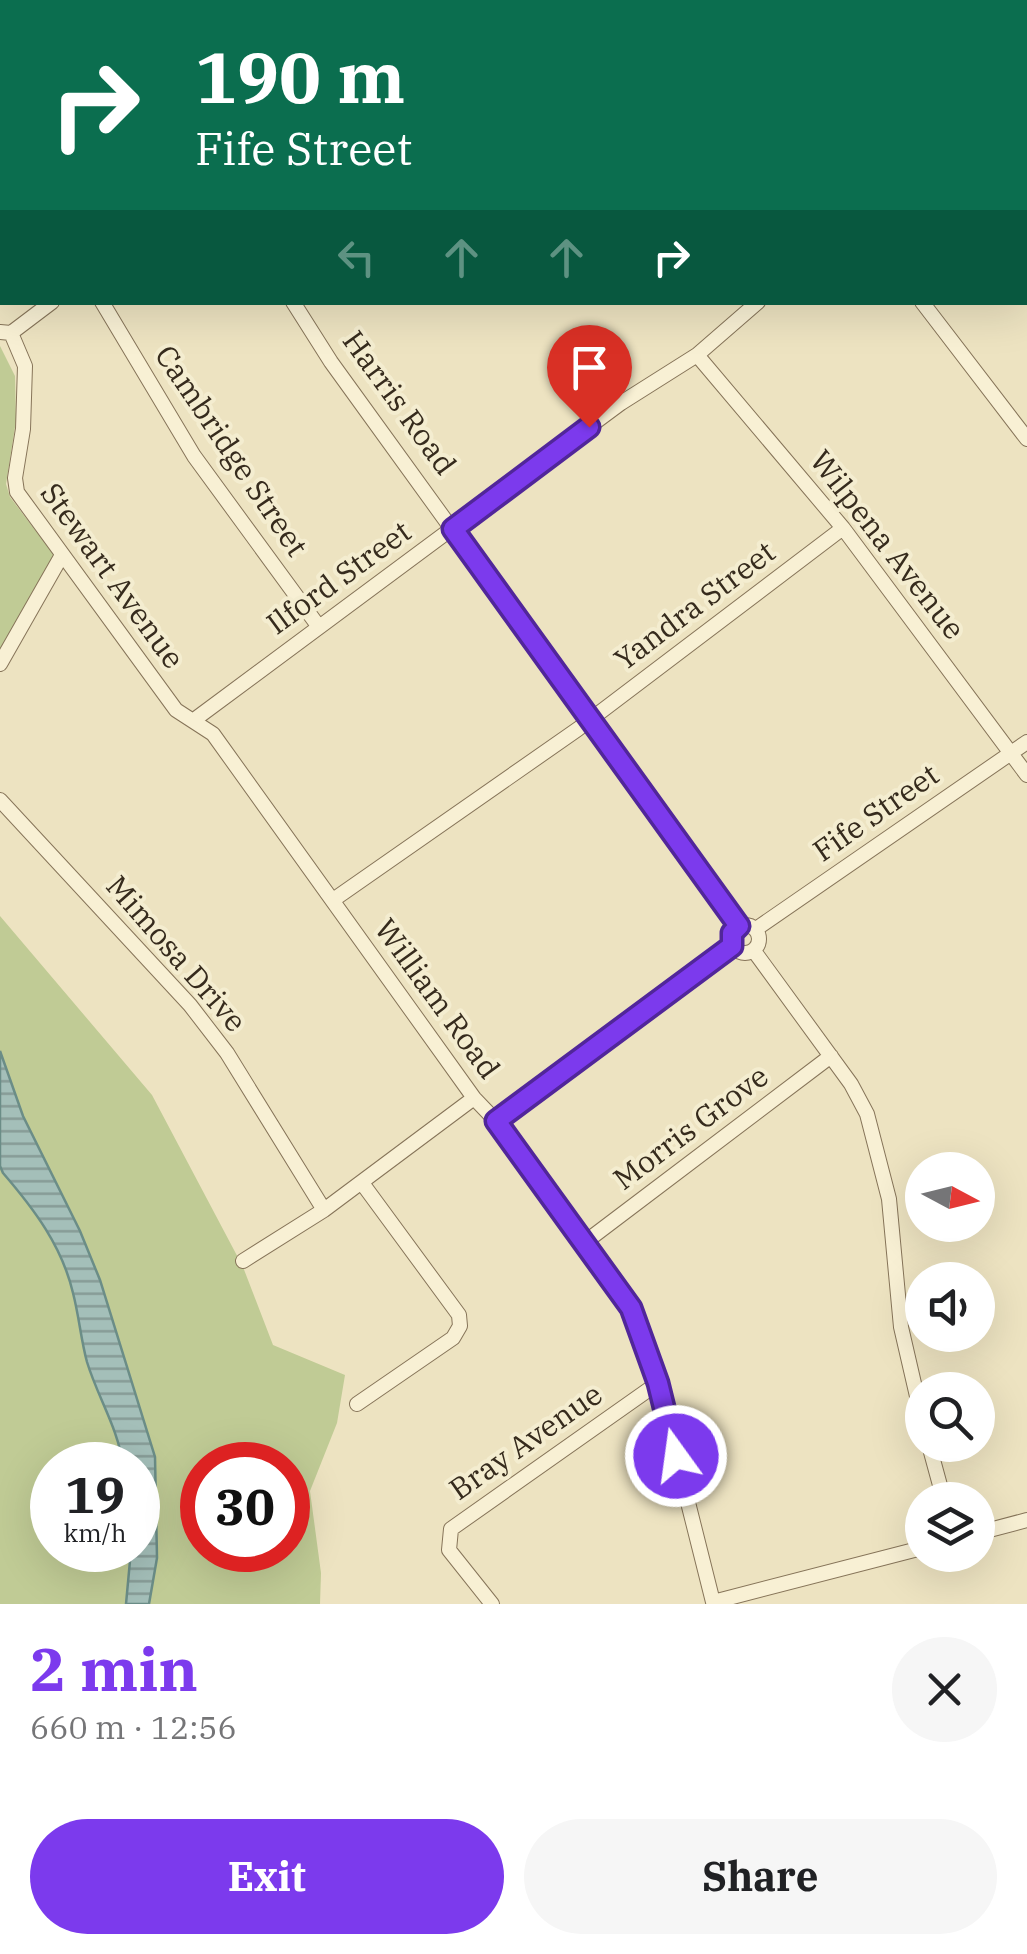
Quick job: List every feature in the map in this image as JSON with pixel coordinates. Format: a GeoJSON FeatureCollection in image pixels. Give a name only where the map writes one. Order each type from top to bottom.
{"type":"FeatureCollection","features":[{"type":"Feature","properties":{"kind":"street","name":"Stewart Avenue"},"geometry":{"type":"LineString","coordinates":[[47,305],[6,332],[25,366],[17,492],[176,710],[194,720]]}},
{"type":"Feature","properties":{"kind":"street","name":"Cambridge Street"},"geometry":{"type":"LineString","coordinates":[[104,305],[194,456],[319,626]]}},
{"type":"Feature","properties":{"kind":"street","name":"Harris Road"},"geometry":{"type":"LineString","coordinates":[[295,305],[331,362],[739,926]]}},
{"type":"Feature","properties":{"kind":"street","name":"Ilford Street"},"geometry":{"type":"LineString","coordinates":[[194,720],[620,403],[697,355],[755,305]]}},
{"type":"Feature","properties":{"kind":"street"},"geometry":{"type":"LineString","coordinates":[[924,305],[1027,438]]}},
{"type":"Feature","properties":{"kind":"street"},"geometry":{"type":"LineString","coordinates":[[583,350],[620,403]]}},
{"type":"Feature","properties":{"kind":"street","name":"Wilpena Avenue"},"geometry":{"type":"LineString","coordinates":[[697,355],[844,528],[1027,775]]}},
{"type":"Feature","properties":{"kind":"street","name":"Yandra Street"},"geometry":{"type":"LineString","coordinates":[[333,900],[591,720],[844,528]]}},
{"type":"Feature","properties":{"kind":"street"},"geometry":{"type":"LineString","coordinates":[[0,664],[62,555]]}},
{"type":"Feature","properties":{"kind":"street","name":"William Road"},"geometry":{"type":"LineString","coordinates":[[194,720],[212,734],[631,1308],[658,1383],[713,1602]]}},
{"type":"Feature","properties":{"kind":"street","name":"Fife Street"},"geometry":{"type":"LineString","coordinates":[[756,930],[1027,742]]}},
{"type":"Feature","properties":{"kind":"street","name":"Mimosa Drive"},"geometry":{"type":"LineString","coordinates":[[0,800],[190,1006],[227,1053],[324,1210]]}},
{"type":"Feature","properties":{"kind":"street"},"geometry":{"type":"LineString","coordinates":[[751,925],[756,930],[758,945],[754,951],[741,953],[732,946],[732,933],[739,926],[751,925]]}},
{"type":"Feature","properties":{"kind":"street"},"geometry":{"type":"LineString","coordinates":[[496,1121],[732,946]]}},
{"type":"Feature","properties":{"kind":"street"},"geometry":{"type":"LineString","coordinates":[[754,951],[860,1099],[889,1199],[901,1327],[911,1372]]}},
{"type":"Feature","properties":{"kind":"street","name":"Morris Grove"},"geometry":{"type":"LineString","coordinates":[[584,1243],[831,1056]]}},
{"type":"Feature","properties":{"kind":"street"},"geometry":{"type":"LineString","coordinates":[[243,1261],[324,1210],[474,1098]]}},
{"type":"Feature","properties":{"kind":"street"},"geometry":{"type":"LineString","coordinates":[[356,1404],[453,1338],[460,1326],[459,1315],[362,1183]]}},
{"type":"Feature","properties":{"kind":"street","name":"Bray Avenue"},"geometry":{"type":"LineString","coordinates":[[492,1604],[449,1550],[451,1529],[658,1383]]}},
{"type":"Feature","properties":{"kind":"street"},"geometry":{"type":"LineString","coordinates":[[995,1528],[1027,1520]]}},
{"type":"Feature","properties":{"kind":"street"},"geometry":{"type":"LineString","coordinates":[[713,1602],[905,1552]]}},
{"type":"Feature","properties":{"kind":"green space"},"geometry":{"type":"Polygon","coordinates":[[[0,346],[15,376],[16,421],[6,484],[10,497],[54,555],[0,649],[0,346]]]}},
{"type":"Feature","properties":{"kind":"green space"},"geometry":{"type":"Polygon","coordinates":[[[0,916],[152,1095],[243,1267],[273,1345],[345,1375],[337,1423],[310,1491],[321,1573],[320,1604],[0,1604],[0,916]]]}},
{"type":"Feature","properties":{"kind":"water"},"geometry":{"type":"Polygon","coordinates":[[[0,1051],[23,1116],[100,1280],[150,1442],[118,1442],[87,1362],[62,1259],[46,1229],[0,1166],[0,1051]]]}},
{"type":"Feature","properties":{"kind":"water"},"geometry":{"type":"Polygon","coordinates":[[[129,1572],[155,1572],[149,1604],[126,1604],[129,1572]]]}},
{"type":"Feature","properties":{"kind":"route"},"geometry":{"type":"LineString","coordinates":[[589,427],[453,529],[739,926],[732,933],[732,946],[496,1121],[631,1308],[658,1383],[676,1456]]}}]}
